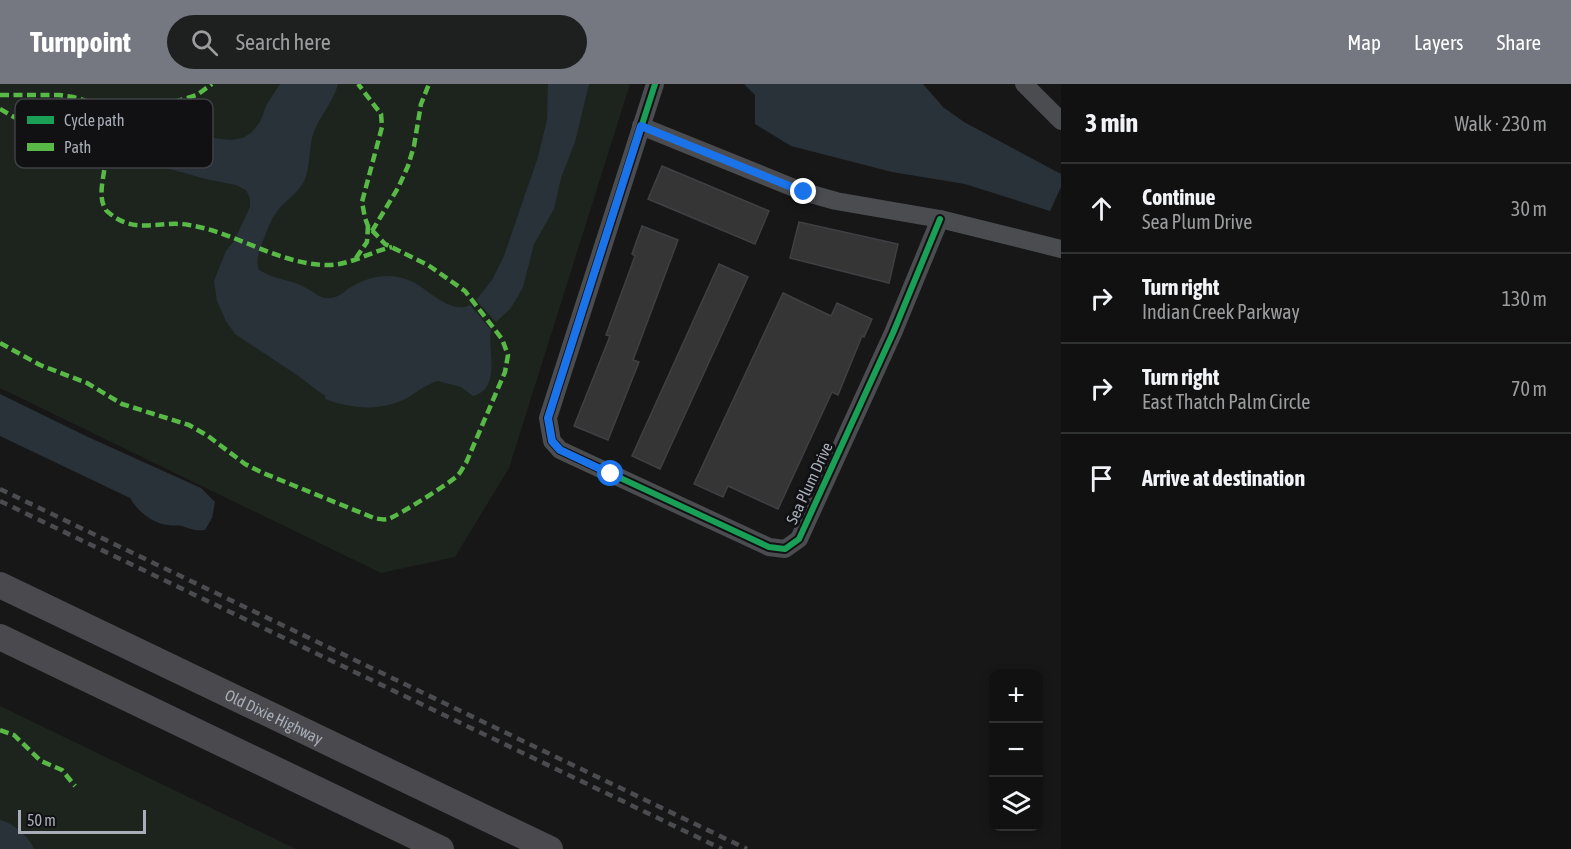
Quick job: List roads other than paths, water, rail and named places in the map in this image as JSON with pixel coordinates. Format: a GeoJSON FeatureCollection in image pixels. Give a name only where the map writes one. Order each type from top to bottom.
{"type":"FeatureCollection","features":[{"type":"Feature","properties":{"kind":"main road","name":"Old Dixie Highway"},"geometry":{"type":"LineString","coordinates":[[0,585],[550,849]]}},
{"type":"Feature","properties":{"kind":"main road"},"geometry":{"type":"LineString","coordinates":[[0,636],[441,849]]}},
{"type":"Feature","properties":{"kind":"street"},"geometry":{"type":"LineString","coordinates":[[655,84],[641,126],[804,192],[836,201],[940,219],[1061,249]]}},
{"type":"Feature","properties":{"kind":"street"},"geometry":{"type":"LineString","coordinates":[[1024,84],[1061,121]]}},
{"type":"Feature","properties":{"kind":"street","name":"Sea Plum Drive"},"geometry":{"type":"LineString","coordinates":[[641,126],[548,418],[552,441],[560,450],[580,460],[769,547],[785,549],[799,539],[897,324],[940,219]]}},
{"type":"Feature","properties":{"kind":"railway"},"geometry":{"type":"LineString","coordinates":[[0,489],[747,849]]}},
{"type":"Feature","properties":{"kind":"railway"},"geometry":{"type":"LineString","coordinates":[[0,501],[722,849]]}}]}
